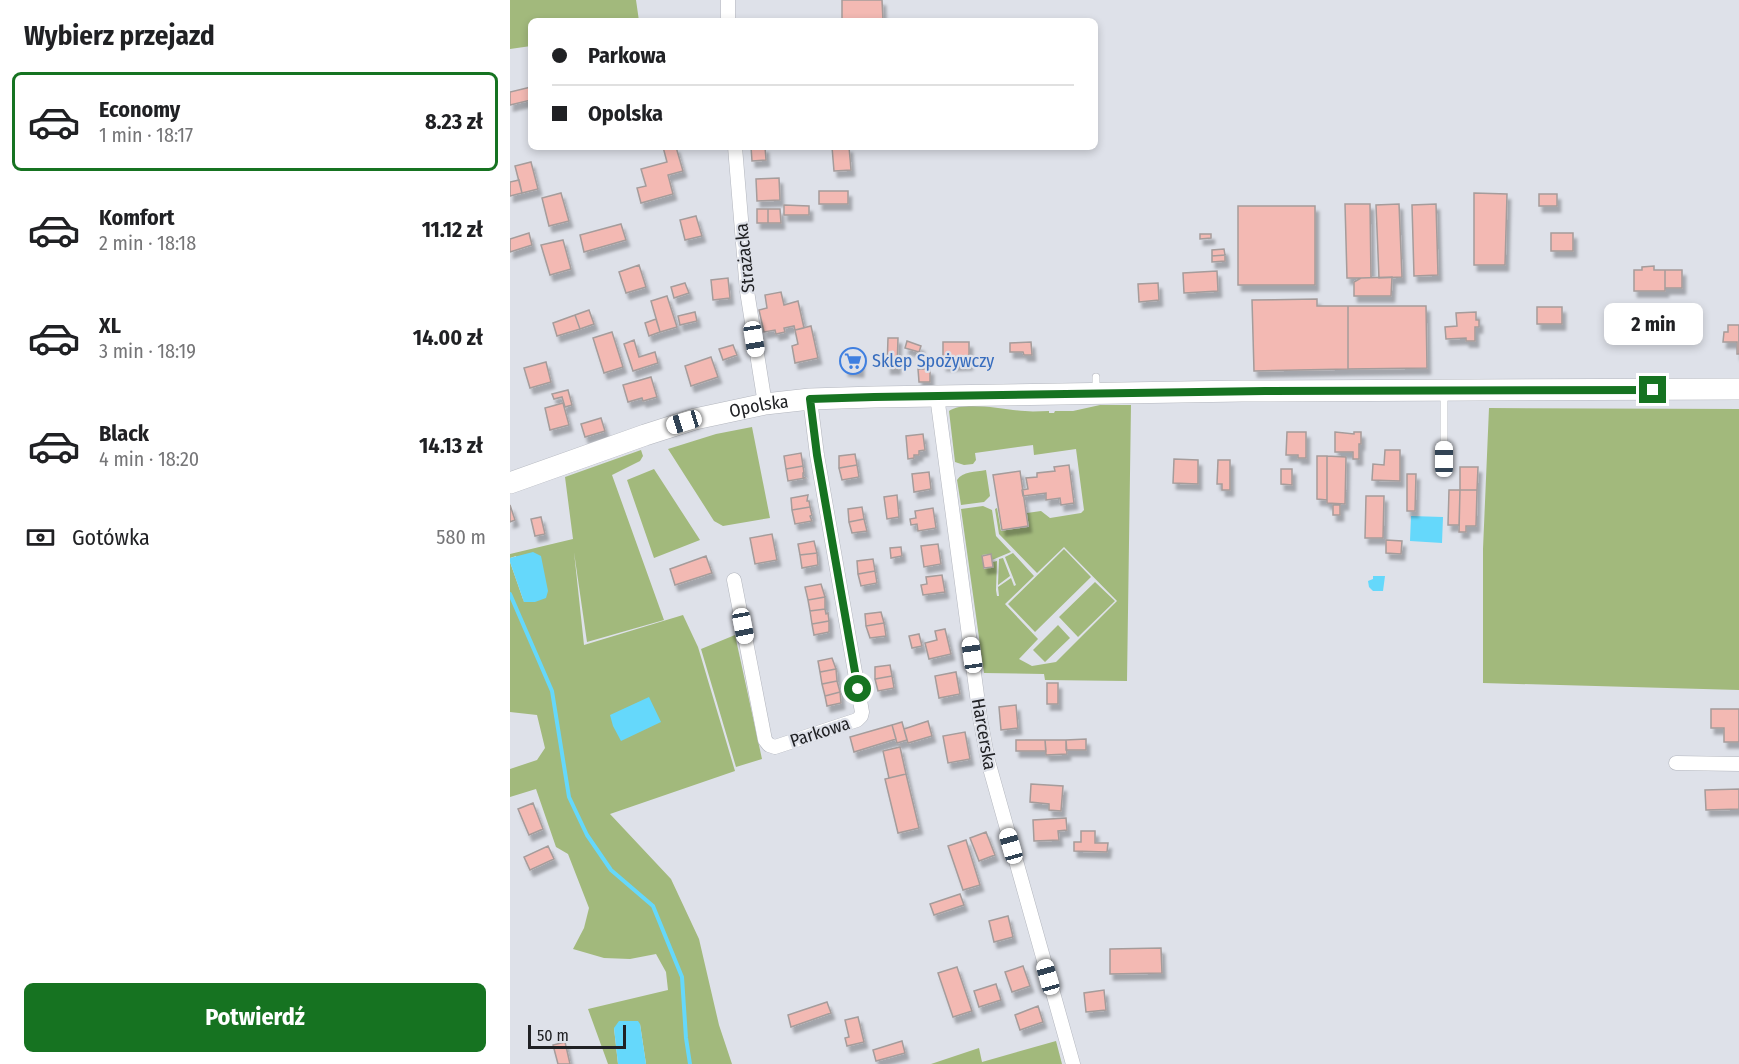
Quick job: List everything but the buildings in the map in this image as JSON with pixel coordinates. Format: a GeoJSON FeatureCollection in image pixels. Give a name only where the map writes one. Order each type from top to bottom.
{"type":"FeatureCollection","features":[{"type":"Feature","properties":{"kind":"main road","name":"Opolska"},"geometry":{"type":"LineString","coordinates":[[510,483],[684,422],[765,405],[810,399],[937,396],[1096,385],[1444,390],[1739,389]]}},
{"type":"Feature","properties":{"kind":"street"},"geometry":{"type":"LineString","coordinates":[[728,0],[728,18]]}},
{"type":"Feature","properties":{"kind":"street","name":"Strażacka"},"geometry":{"type":"LineString","coordinates":[[735,150],[747,291],[765,405]]}},
{"type":"Feature","properties":{"kind":"street","name":"Harcerska"},"geometry":{"type":"LineString","coordinates":[[937,396],[980,718],[988,761],[1073,1064]]}},
{"type":"Feature","properties":{"kind":"street","name":"Parkowa"},"geometry":{"type":"LineString","coordinates":[[734,580],[765,740],[768,745],[775,747],[857,720],[862,712],[817,455],[810,399]]}},
{"type":"Feature","properties":{"kind":"street"},"geometry":{"type":"LineString","coordinates":[[1676,763],[1739,764]]}},
{"type":"Feature","properties":{"kind":"lane"},"geometry":{"type":"LineString","coordinates":[[1444,390],[1444,459]]}},
{"type":"Feature","properties":{"kind":"green space"},"geometry":{"type":"Polygon","coordinates":[[[510,0],[636,0],[639,18],[528,18],[528,46],[510,49],[510,0]]]}},
{"type":"Feature","properties":{"kind":"green space"},"geometry":{"type":"Polygon","coordinates":[[[1100,405],[1131,405],[1127,681],[1045,680],[1044,674],[984,673],[961,509],[983,506],[992,510],[996,536],[1011,552],[992,560],[991,554],[982,555],[984,569],[993,567],[993,562],[997,561],[997,596],[999,596],[998,587],[1011,578],[1014,586],[1016,585],[1005,557],[1013,553],[1034,576],[1005,604],[1038,639],[1019,659],[1032,666],[1056,662],[1117,601],[1064,547],[1037,573],[999,534],[995,509],[997,508],[1001,531],[1029,527],[1027,513],[1041,511],[1050,518],[1081,513],[1084,510],[1076,449],[1034,455],[1033,445],[975,453],[976,460],[973,464],[964,465],[955,462],[949,411],[965,406],[986,406],[1054,413],[1100,405]]]}},
{"type":"Feature","properties":{"kind":"green space"},"geometry":{"type":"Polygon","coordinates":[[[1489,408],[1739,409],[1739,690],[1483,683],[1483,549],[1489,408]]]}},
{"type":"Feature","properties":{"kind":"green space"},"geometry":{"type":"Polygon","coordinates":[[[752,427],[770,518],[723,526],[714,521],[668,449],[716,434],[752,427]]]}},
{"type":"Feature","properties":{"kind":"green space"},"geometry":{"type":"Polygon","coordinates":[[[641,450],[643,456],[640,461],[612,475],[664,620],[587,642],[574,552],[584,645],[683,615],[698,647],[735,771],[610,814],[671,879],[699,939],[719,1025],[732,1064],[646,1064],[640,1024],[614,1028],[618,1064],[608,1064],[588,1009],[668,990],[666,972],[656,954],[630,959],[604,958],[573,949],[584,928],[589,908],[568,854],[556,847],[536,789],[510,797],[510,769],[537,760],[545,748],[537,715],[510,712],[510,562],[524,602],[516,556],[510,558],[510,554],[573,539],[565,477],[641,450]]]}},
{"type":"Feature","properties":{"kind":"green space"},"geometry":{"type":"Polygon","coordinates":[[[654,469],[700,540],[654,558],[627,480],[654,469]]]}},
{"type":"Feature","properties":{"kind":"green space"},"geometry":{"type":"Polygon","coordinates":[[[986,470],[990,496],[984,502],[961,505],[957,480],[966,473],[986,470]]]}},
{"type":"Feature","properties":{"kind":"green space"},"geometry":{"type":"Polygon","coordinates":[[[1064,549],[1091,577],[1035,632],[1008,604],[1064,549]]]}},
{"type":"Feature","properties":{"kind":"green space"},"geometry":{"type":"Polygon","coordinates":[[[1003,558],[1010,576],[998,585],[999,559],[1003,558]]]}},
{"type":"Feature","properties":{"kind":"green space"},"geometry":{"type":"Polygon","coordinates":[[[1095,582],[1115,601],[1078,637],[1059,617],[1095,582]]]}},
{"type":"Feature","properties":{"kind":"green space"},"geometry":{"type":"Polygon","coordinates":[[[1058,625],[1070,638],[1045,662],[1033,650],[1058,625]]]}},
{"type":"Feature","properties":{"kind":"green space"},"geometry":{"type":"Polygon","coordinates":[[[735,635],[762,759],[736,767],[701,649],[735,635]]]}},
{"type":"Feature","properties":{"kind":"green space"},"geometry":{"type":"Polygon","coordinates":[[[1056,1041],[1062,1064],[931,1064],[979,1048],[982,1062],[1056,1041]]]}},
{"type":"Feature","properties":{"kind":"water"},"geometry":{"type":"Polygon","coordinates":[[[1411,516],[1443,517],[1442,543],[1410,541],[1411,516]]]}},
{"type":"Feature","properties":{"kind":"water"},"geometry":{"type":"Polygon","coordinates":[[[533,552],[541,556],[548,591],[546,598],[535,602],[524,602],[510,558],[533,552]]]}},
{"type":"Feature","properties":{"kind":"water"},"geometry":{"type":"Polygon","coordinates":[[[1373,576],[1385,576],[1383,591],[1373,591],[1369,587],[1368,581],[1373,579],[1373,576]]]}},
{"type":"Feature","properties":{"kind":"water"},"geometry":{"type":"Polygon","coordinates":[[[649,697],[661,722],[621,741],[610,715],[649,697]]]}},
{"type":"Feature","properties":{"kind":"water"},"geometry":{"type":"Polygon","coordinates":[[[619,1021],[638,1021],[640,1024],[646,1064],[618,1064],[614,1028],[619,1021]]]}},
{"type":"Feature","properties":{"kind":"waterway"},"geometry":{"type":"LineString","coordinates":[[510,594],[552,691],[569,797],[587,835],[611,870],[653,906],[682,977],[690,1064]]}},
{"type":"Feature","properties":{"kind":"place","name":"Sklep Spożywczy"},"geometry":{"type":"Point","coordinates":[853,361]}},
{"type":"Feature","properties":{"kind":"route"},"geometry":{"type":"LineString","coordinates":[[858,689],[817,455],[810,399],[1265,391],[1653,390]]}}]}
